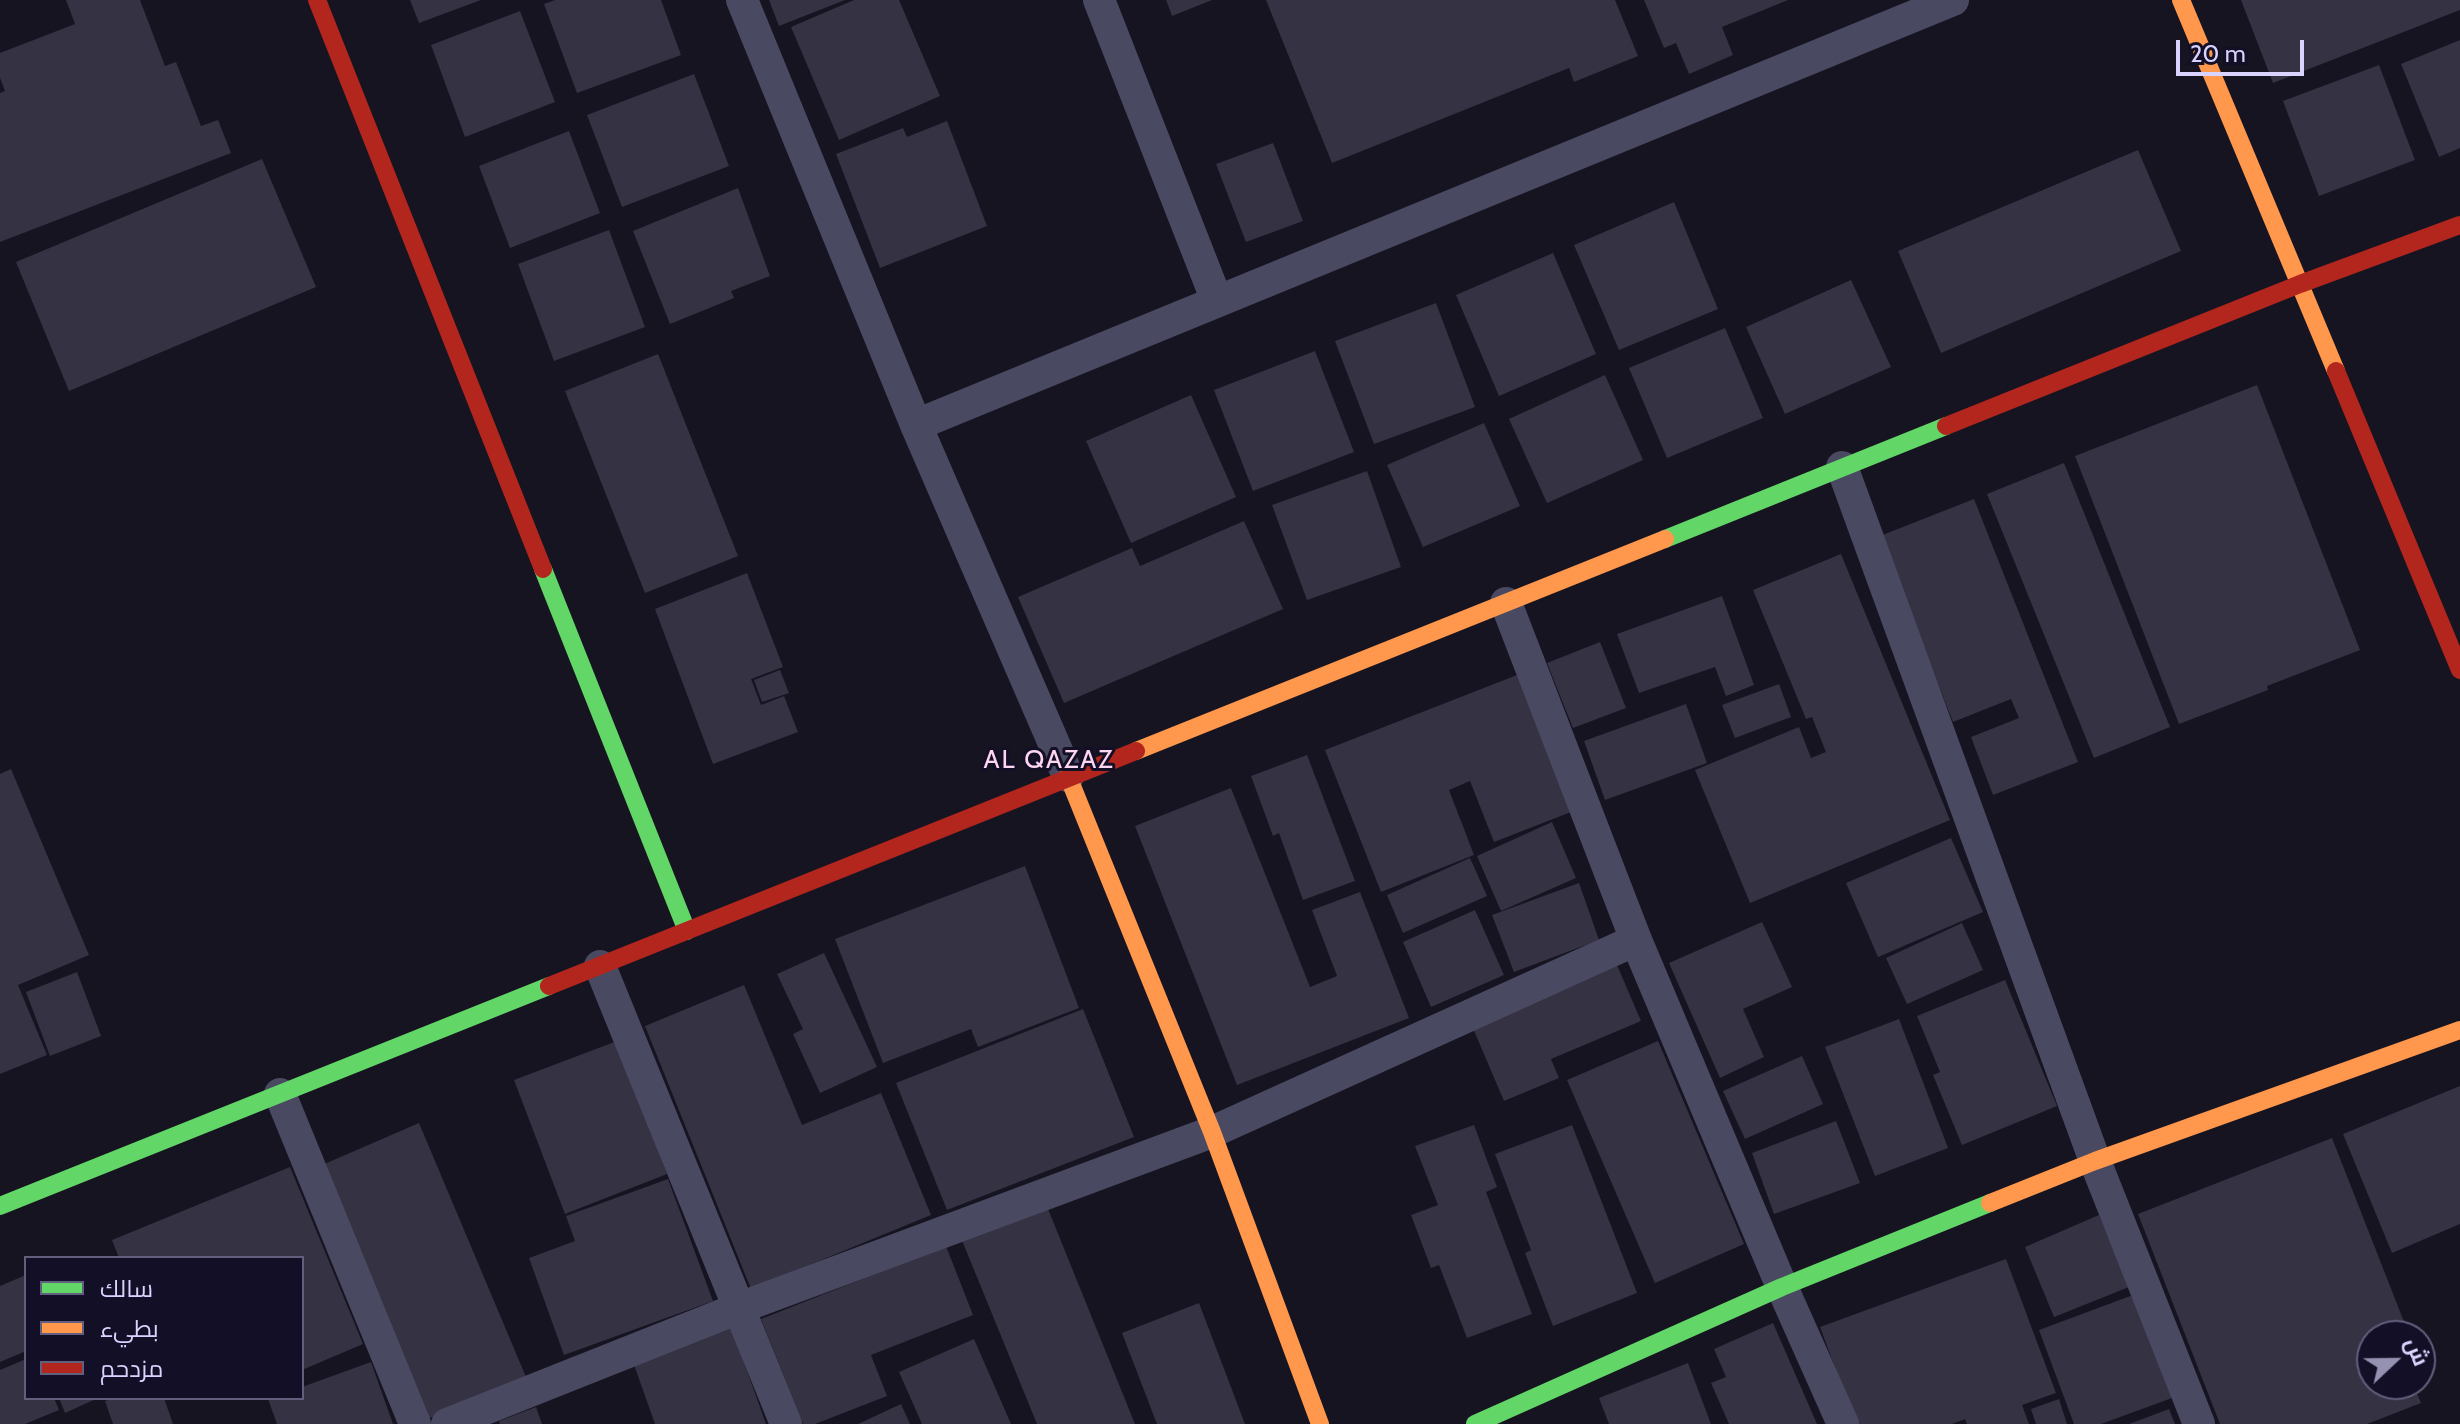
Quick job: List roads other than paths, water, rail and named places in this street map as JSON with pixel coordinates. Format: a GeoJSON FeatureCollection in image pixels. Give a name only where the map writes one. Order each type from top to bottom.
{"type":"FeatureCollection","features":[{"type":"Feature","properties":{"kind":"street"},"geometry":{"type":"LineString","coordinates":[[317,0],[687,931]]}},
{"type":"Feature","properties":{"kind":"street"},"geometry":{"type":"LineString","coordinates":[[742,0],[916,425],[1068,776],[1212,1132],[1320,1424]]}},
{"type":"Feature","properties":{"kind":"street"},"geometry":{"type":"LineString","coordinates":[[1099,0],[1217,301]]}},
{"type":"Feature","properties":{"kind":"street"},"geometry":{"type":"LineString","coordinates":[[916,425],[1953,0]]}},
{"type":"Feature","properties":{"kind":"street"},"geometry":{"type":"LineString","coordinates":[[2181,0],[2460,670]]}},
{"type":"Feature","properties":{"kind":"street"},"geometry":{"type":"LineString","coordinates":[[0,1206],[2300,284],[2460,225]]}},
{"type":"Feature","properties":{"kind":"street"},"geometry":{"type":"LineString","coordinates":[[1842,467],[2095,1161],[2199,1424]]}},
{"type":"Feature","properties":{"kind":"street"},"geometry":{"type":"LineString","coordinates":[[1506,603],[1636,940],[1843,1424]]}},
{"type":"Feature","properties":{"kind":"street"},"geometry":{"type":"LineString","coordinates":[[447,1424],[739,1308],[1212,1132],[1636,940]]}},
{"type":"Feature","properties":{"kind":"street"},"geometry":{"type":"LineString","coordinates":[[600,966],[786,1424]]}},
{"type":"Feature","properties":{"kind":"street"},"geometry":{"type":"LineString","coordinates":[[1475,1424],[1782,1287],[2095,1161],[2460,1030]]}},
{"type":"Feature","properties":{"kind":"street"},"geometry":{"type":"LineString","coordinates":[[280,1094],[415,1424]]}},
{"type":"Feature","properties":{"kind":"district","name":"AL QAZAZ"},"geometry":{"type":"Point","coordinates":[1049,760]}}]}
